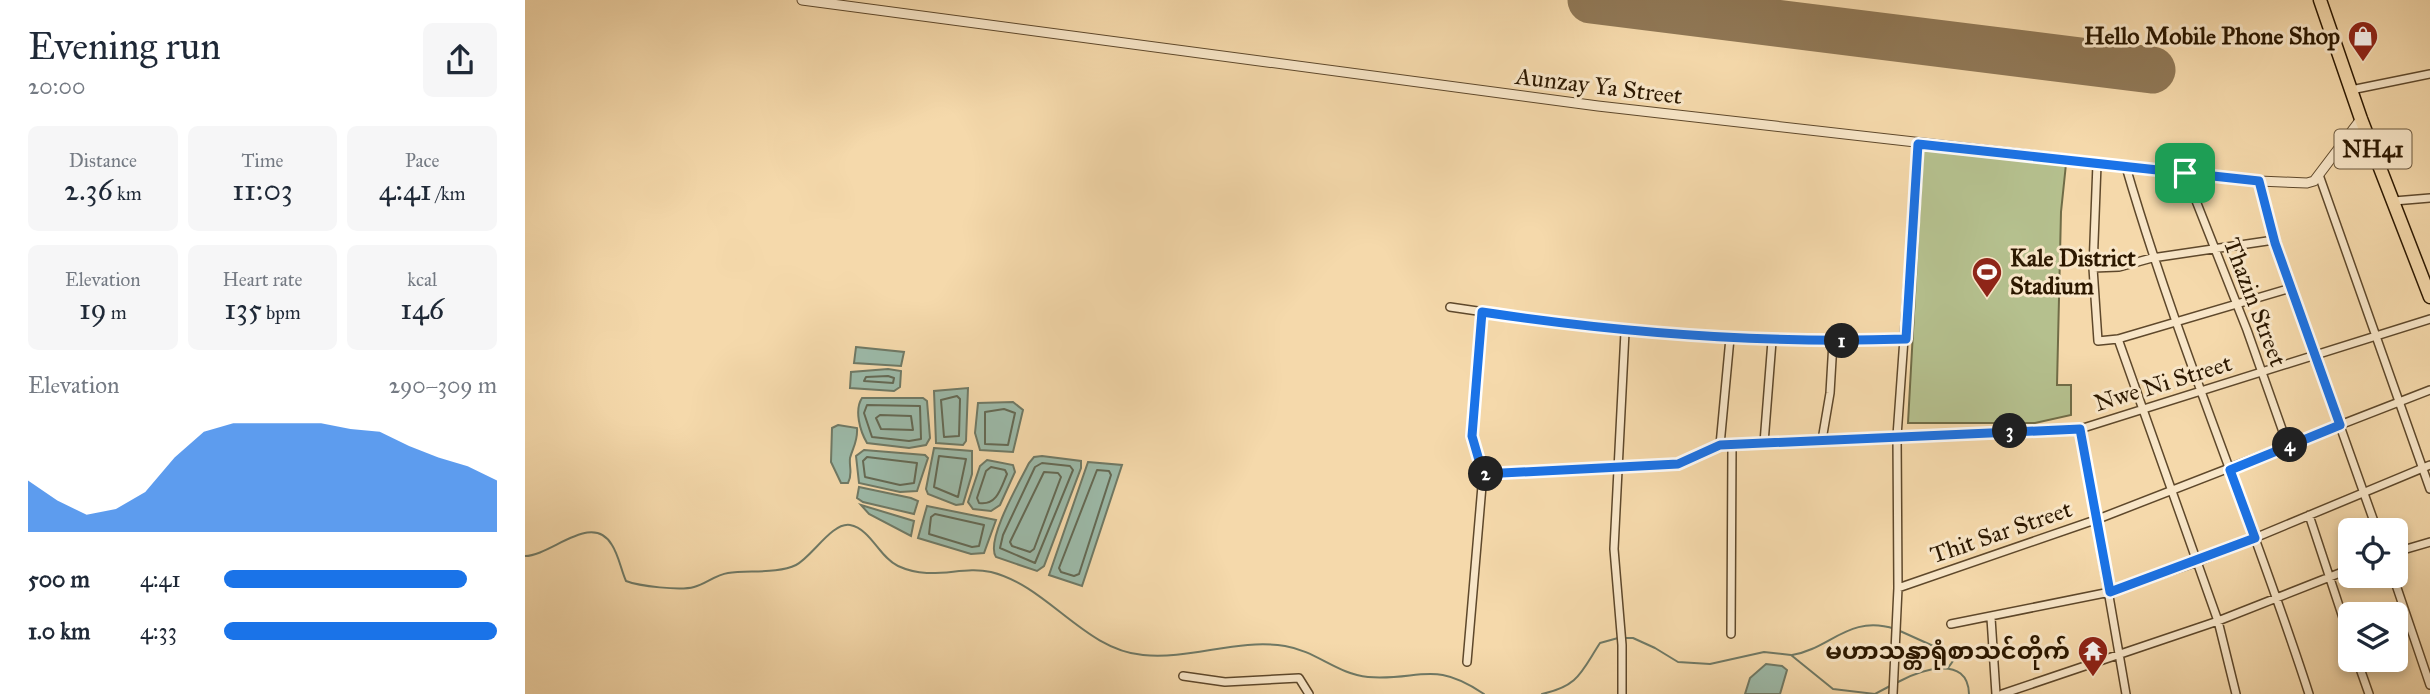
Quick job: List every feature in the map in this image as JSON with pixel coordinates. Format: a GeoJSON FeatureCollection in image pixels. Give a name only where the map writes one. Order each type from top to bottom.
{"type":"FeatureCollection","features":[{"type":"Feature","properties":{"kind":"highway","name":"NH41"},"geometry":{"type":"LineString","coordinates":[[2320,0],[2361,119],[2430,297]]}},
{"type":"Feature","properties":{"kind":"street","name":"Aunzay Ya Street"},"geometry":{"type":"LineString","coordinates":[[802,0],[1598,106],[1918,144],[2259,181],[2307,183],[2319,175]]}},
{"type":"Feature","properties":{"kind":"street"},"geometry":{"type":"LineString","coordinates":[[2351,90],[2430,74]]}},
{"type":"Feature","properties":{"kind":"street"},"geometry":{"type":"LineString","coordinates":[[2361,119],[2319,175],[2399,401],[2426,467],[2430,489]]}},
{"type":"Feature","properties":{"kind":"street"},"geometry":{"type":"LineString","coordinates":[[1893,694],[1898,588],[1898,436],[1918,144]]}},
{"type":"Feature","properties":{"kind":"street"},"geometry":{"type":"LineString","coordinates":[[2097,164],[2093,268],[2095,338],[2118,339],[2291,288]]}},
{"type":"Feature","properties":{"kind":"street"},"geometry":{"type":"LineString","coordinates":[[2126,167],[2153,258],[2278,597],[2309,694]]}},
{"type":"Feature","properties":{"kind":"street","name":"Thazin Street"},"geometry":{"type":"LineString","coordinates":[[2185,173],[2237,304],[2287,446]]}},
{"type":"Feature","properties":{"kind":"street"},"geometry":{"type":"LineString","coordinates":[[2259,181],[2274,240],[2373,518]]}},
{"type":"Feature","properties":{"kind":"street"},"geometry":{"type":"LineString","coordinates":[[2394,201],[2430,198]]}},
{"type":"Feature","properties":{"kind":"street"},"geometry":{"type":"LineString","coordinates":[[2093,268],[2119,267],[2153,258],[2274,240]]}},
{"type":"Feature","properties":{"kind":"street"},"geometry":{"type":"LineString","coordinates":[[1450,307],[1625,332],[1772,341],[1906,339]]}},
{"type":"Feature","properties":{"kind":"street"},"geometry":{"type":"LineString","coordinates":[[1467,662],[1483,474],[1472,436],[1482,312]]}},
{"type":"Feature","properties":{"kind":"street","name":"Nwe Ni Street"},"geometry":{"type":"LineString","coordinates":[[1483,474],[1616,465],[1678,464],[1720,445],[2080,429],[2430,319]]}},
{"type":"Feature","properties":{"kind":"street"},"geometry":{"type":"LineString","coordinates":[[1622,694],[1622,632],[1614,549],[1616,465],[1625,332]]}},
{"type":"Feature","properties":{"kind":"street"},"geometry":{"type":"LineString","coordinates":[[1720,445],[1731,338]]}},
{"type":"Feature","properties":{"kind":"street"},"geometry":{"type":"LineString","coordinates":[[2118,339],[2217,621],[2236,694]]}},
{"type":"Feature","properties":{"kind":"street"},"geometry":{"type":"LineString","coordinates":[[1764,443],[1772,341]]}},
{"type":"Feature","properties":{"kind":"street"},"geometry":{"type":"LineString","coordinates":[[1822,440],[1830,393],[1833,342]]}},
{"type":"Feature","properties":{"kind":"street","name":"Thit Sar Street"},"geometry":{"type":"LineString","coordinates":[[1898,588],[2230,470],[2430,390]]}},
{"type":"Feature","properties":{"kind":"street"},"geometry":{"type":"LineString","coordinates":[[2080,429],[2098,519],[2126,694]]}},
{"type":"Feature","properties":{"kind":"street"},"geometry":{"type":"LineString","coordinates":[[1731,634],[1732,446]]}},
{"type":"Feature","properties":{"kind":"street"},"geometry":{"type":"LineString","coordinates":[[1951,624],[2110,592],[2197,562],[2426,467]]}},
{"type":"Feature","properties":{"kind":"street"},"geometry":{"type":"LineString","coordinates":[[2309,515],[2338,602]]}},
{"type":"Feature","properties":{"kind":"street"},"geometry":{"type":"LineString","coordinates":[[2408,548],[2430,542]]}},
{"type":"Feature","properties":{"kind":"street"},"geometry":{"type":"LineString","coordinates":[[2002,694],[2217,621],[2338,574]]}},
{"type":"Feature","properties":{"kind":"street"},"geometry":{"type":"LineString","coordinates":[[2397,588],[2430,685]]}},
{"type":"Feature","properties":{"kind":"street"},"geometry":{"type":"LineString","coordinates":[[1991,618],[1996,694]]}},
{"type":"Feature","properties":{"kind":"street"},"geometry":{"type":"LineString","coordinates":[[2361,672],[2369,694]]}},
{"type":"Feature","properties":{"kind":"street"},"geometry":{"type":"LineString","coordinates":[[1183,676],[1225,682],[1299,678],[1308,694]]}},
{"type":"Feature","properties":{"kind":"green space","name":"Kale District Stadium"},"geometry":{"type":"Polygon","coordinates":[[[1923,149],[2066,164],[2061,212],[2057,385],[2071,385],[2071,415],[2035,423],[1908,423],[1923,149]]]}},
{"type":"Feature","properties":{"kind":"water"},"geometry":{"type":"Polygon","coordinates":[[[856,347],[904,352],[901,366],[854,363],[856,347]]]}},
{"type":"Feature","properties":{"kind":"water"},"geometry":{"type":"Polygon","coordinates":[[[888,369],[901,371],[900,387],[894,391],[850,388],[851,372],[888,369]]]}},
{"type":"Feature","properties":{"kind":"water"},"geometry":{"type":"Polygon","coordinates":[[[968,388],[966,441],[963,445],[936,443],[934,391],[968,388]]]}},
{"type":"Feature","properties":{"kind":"water"},"geometry":{"type":"Polygon","coordinates":[[[862,398],[923,398],[927,401],[930,438],[926,445],[909,448],[867,443],[859,420],[858,408],[862,398]]]}},
{"type":"Feature","properties":{"kind":"water"},"geometry":{"type":"Polygon","coordinates":[[[1013,402],[1023,410],[1013,452],[980,450],[975,433],[978,403],[1013,402]]]}},
{"type":"Feature","properties":{"kind":"water"},"geometry":{"type":"Polygon","coordinates":[[[838,425],[857,428],[848,483],[841,483],[831,462],[832,428],[838,425]]]}},
{"type":"Feature","properties":{"kind":"water"},"geometry":{"type":"Polygon","coordinates":[[[934,448],[972,451],[972,474],[963,504],[956,505],[928,494],[926,489],[934,448]]]}},
{"type":"Feature","properties":{"kind":"water"},"geometry":{"type":"Polygon","coordinates":[[[864,450],[925,455],[928,458],[917,491],[900,492],[859,483],[856,456],[864,450]]]}},
{"type":"Feature","properties":{"kind":"water"},"geometry":{"type":"Polygon","coordinates":[[[1034,457],[1081,461],[1081,468],[1044,566],[1037,571],[996,557],[994,549],[999,525],[1029,463],[1034,457]]]}},
{"type":"Feature","properties":{"kind":"water"},"geometry":{"type":"Polygon","coordinates":[[[987,460],[1013,465],[1015,472],[1000,505],[991,511],[973,509],[968,502],[980,466],[987,460]]]}},
{"type":"Feature","properties":{"kind":"water"},"geometry":{"type":"Polygon","coordinates":[[[1088,462],[1122,465],[1082,586],[1049,575],[1088,462]]]}},
{"type":"Feature","properties":{"kind":"water"},"geometry":{"type":"Polygon","coordinates":[[[859,487],[918,501],[914,514],[863,502],[857,498],[859,487]]]}},
{"type":"Feature","properties":{"kind":"water"},"geometry":{"type":"Polygon","coordinates":[[[861,505],[914,521],[911,536],[869,514],[861,505]]]}},
{"type":"Feature","properties":{"kind":"water"},"geometry":{"type":"Polygon","coordinates":[[[927,506],[996,520],[984,553],[971,554],[918,538],[927,506]]]}},
{"type":"Feature","properties":{"kind":"water"},"geometry":{"type":"Polygon","coordinates":[[[1766,664],[1782,666],[1787,670],[1780,694],[1745,694],[1750,678],[1766,664]]]}},
{"type":"Feature","properties":{"kind":"waterway"},"geometry":{"type":"LineString","coordinates":[[525,556],[594,532],[604,536],[612,545],[626,581],[640,585],[688,588],[728,573],[789,568],[802,561],[836,529],[850,525],[864,532],[891,562],[911,571],[935,573],[980,570],[1011,579],[1102,642],[1122,651],[1161,656],[1250,645],[1285,646],[1357,675],[1386,677],[1439,674],[1467,683],[1484,694]]}},
{"type":"Feature","properties":{"kind":"waterway"},"geometry":{"type":"LineString","coordinates":[[1792,655],[1805,652],[1852,629],[1865,626],[1895,629]]}},
{"type":"Feature","properties":{"kind":"waterway"},"geometry":{"type":"LineString","coordinates":[[1900,631],[1951,654],[1953,661],[1948,668]]}},
{"type":"Feature","properties":{"kind":"waterway"},"geometry":{"type":"LineString","coordinates":[[1542,694],[1572,682],[1600,643],[1618,638]]}},
{"type":"Feature","properties":{"kind":"waterway"},"geometry":{"type":"LineString","coordinates":[[1623,638],[1633,638],[1678,662],[1710,664],[1764,652],[1791,655],[1833,689],[1875,694],[1890,686]]}},
{"type":"Feature","properties":{"kind":"waterway"},"geometry":{"type":"LineString","coordinates":[[1898,682],[1930,670],[1952,669],[1961,674],[1967,682],[1969,694]]}},
{"type":"Feature","properties":{"kind":"runway"},"geometry":{"type":"LineString","coordinates":[[1591,0],[2152,70]]}},
{"type":"Feature","properties":{"kind":"place","name":"Hello Mobile Phone Shop"},"geometry":{"type":"Point","coordinates":[2363,63]}},
{"type":"Feature","properties":{"kind":"place","name":"Kale District Stadium"},"geometry":{"type":"Point","coordinates":[1987,299]}},
{"type":"Feature","properties":{"kind":"place","name":"မဟာသန္တာရုံစာသင်တိုက်"},"geometry":{"type":"Point","coordinates":[2093,678]}},
{"type":"Feature","properties":{"kind":"route"},"geometry":{"type":"LineString","coordinates":[[1918,144],[2185,173],[2259,181],[2275,243],[2340,425],[2230,470],[2255,538],[2197,562],[2110,592],[2080,429],[1720,445],[1678,464],[1616,465],[1483,474],[1472,436],[1482,312],[1625,332],[1772,341],[1906,339],[1918,144]]}}]}
